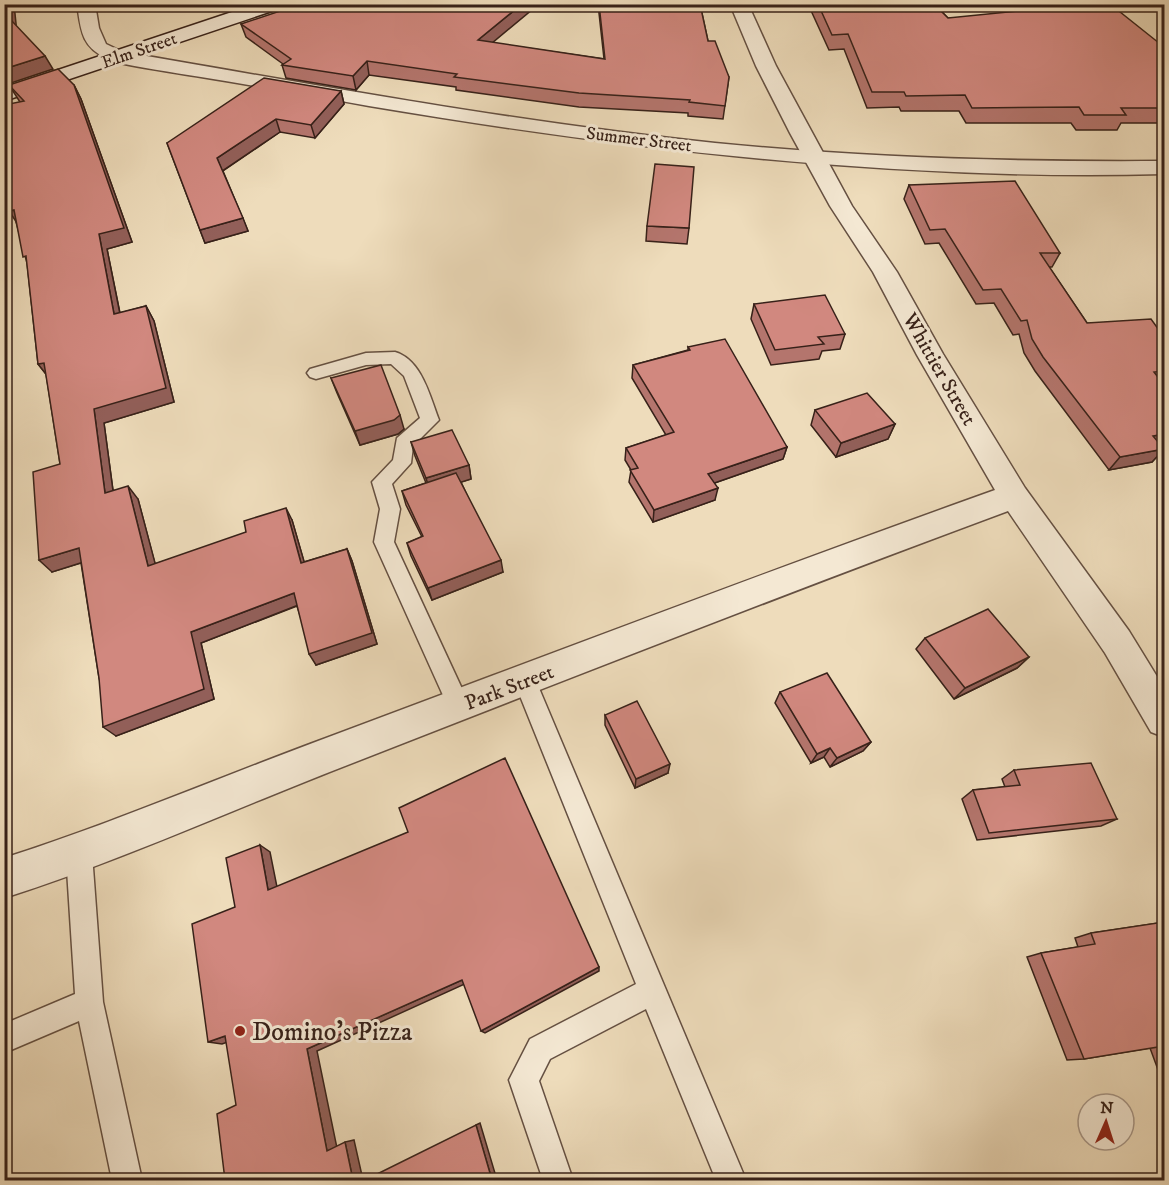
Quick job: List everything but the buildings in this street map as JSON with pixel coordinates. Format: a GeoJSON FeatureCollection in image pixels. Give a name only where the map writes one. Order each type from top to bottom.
{"type":"FeatureCollection","features":[{"type":"Feature","properties":{"kind":"street"},"geometry":{"type":"LineString","coordinates":[[86,4],[90,28],[98,46],[118,57]]}},
{"type":"Feature","properties":{"kind":"street","name":"Elm Street"},"geometry":{"type":"LineString","coordinates":[[4,95],[274,4]]}},
{"type":"Feature","properties":{"kind":"street","name":"Whittier Street"},"geometry":{"type":"LineString","coordinates":[[739,4],[766,66],[841,206],[885,272],[930,355],[1014,496],[1117,642],[1164,720]]}},
{"type":"Feature","properties":{"kind":"street","name":"Summer Street"},"geometry":{"type":"LineString","coordinates":[[118,57],[549,127],[715,148],[813,157],[968,164],[1164,168]]}},
{"type":"Feature","properties":{"kind":"street","name":"Park Street"},"geometry":{"type":"LineString","coordinates":[[4,878],[79,854],[281,773],[857,553],[1014,496]]}},
{"type":"Feature","properties":{"kind":"lane"},"geometry":{"type":"LineString","coordinates":[[316,373],[366,359],[395,358],[411,373],[430,420],[404,443],[402,463],[382,482],[390,509],[384,542],[459,706]]}},
{"type":"Feature","properties":{"kind":"lane"},"geometry":{"type":"LineString","coordinates":[[525,681],[731,1180]]}},
{"type":"Feature","properties":{"kind":"lane"},"geometry":{"type":"LineString","coordinates":[[79,854],[89,1002],[127,1180]]}},
{"type":"Feature","properties":{"kind":"lane"},"geometry":{"type":"LineString","coordinates":[[558,1180],[524,1080],[529,1070],[540,1049],[654,990]]}},
{"type":"Feature","properties":{"kind":"lane"},"geometry":{"type":"LineString","coordinates":[[4,1039],[89,1002]]}},
{"type":"Feature","properties":{"kind":"place","name":"Domino's Pizza"},"geometry":{"type":"Point","coordinates":[240,1031]}}]}
